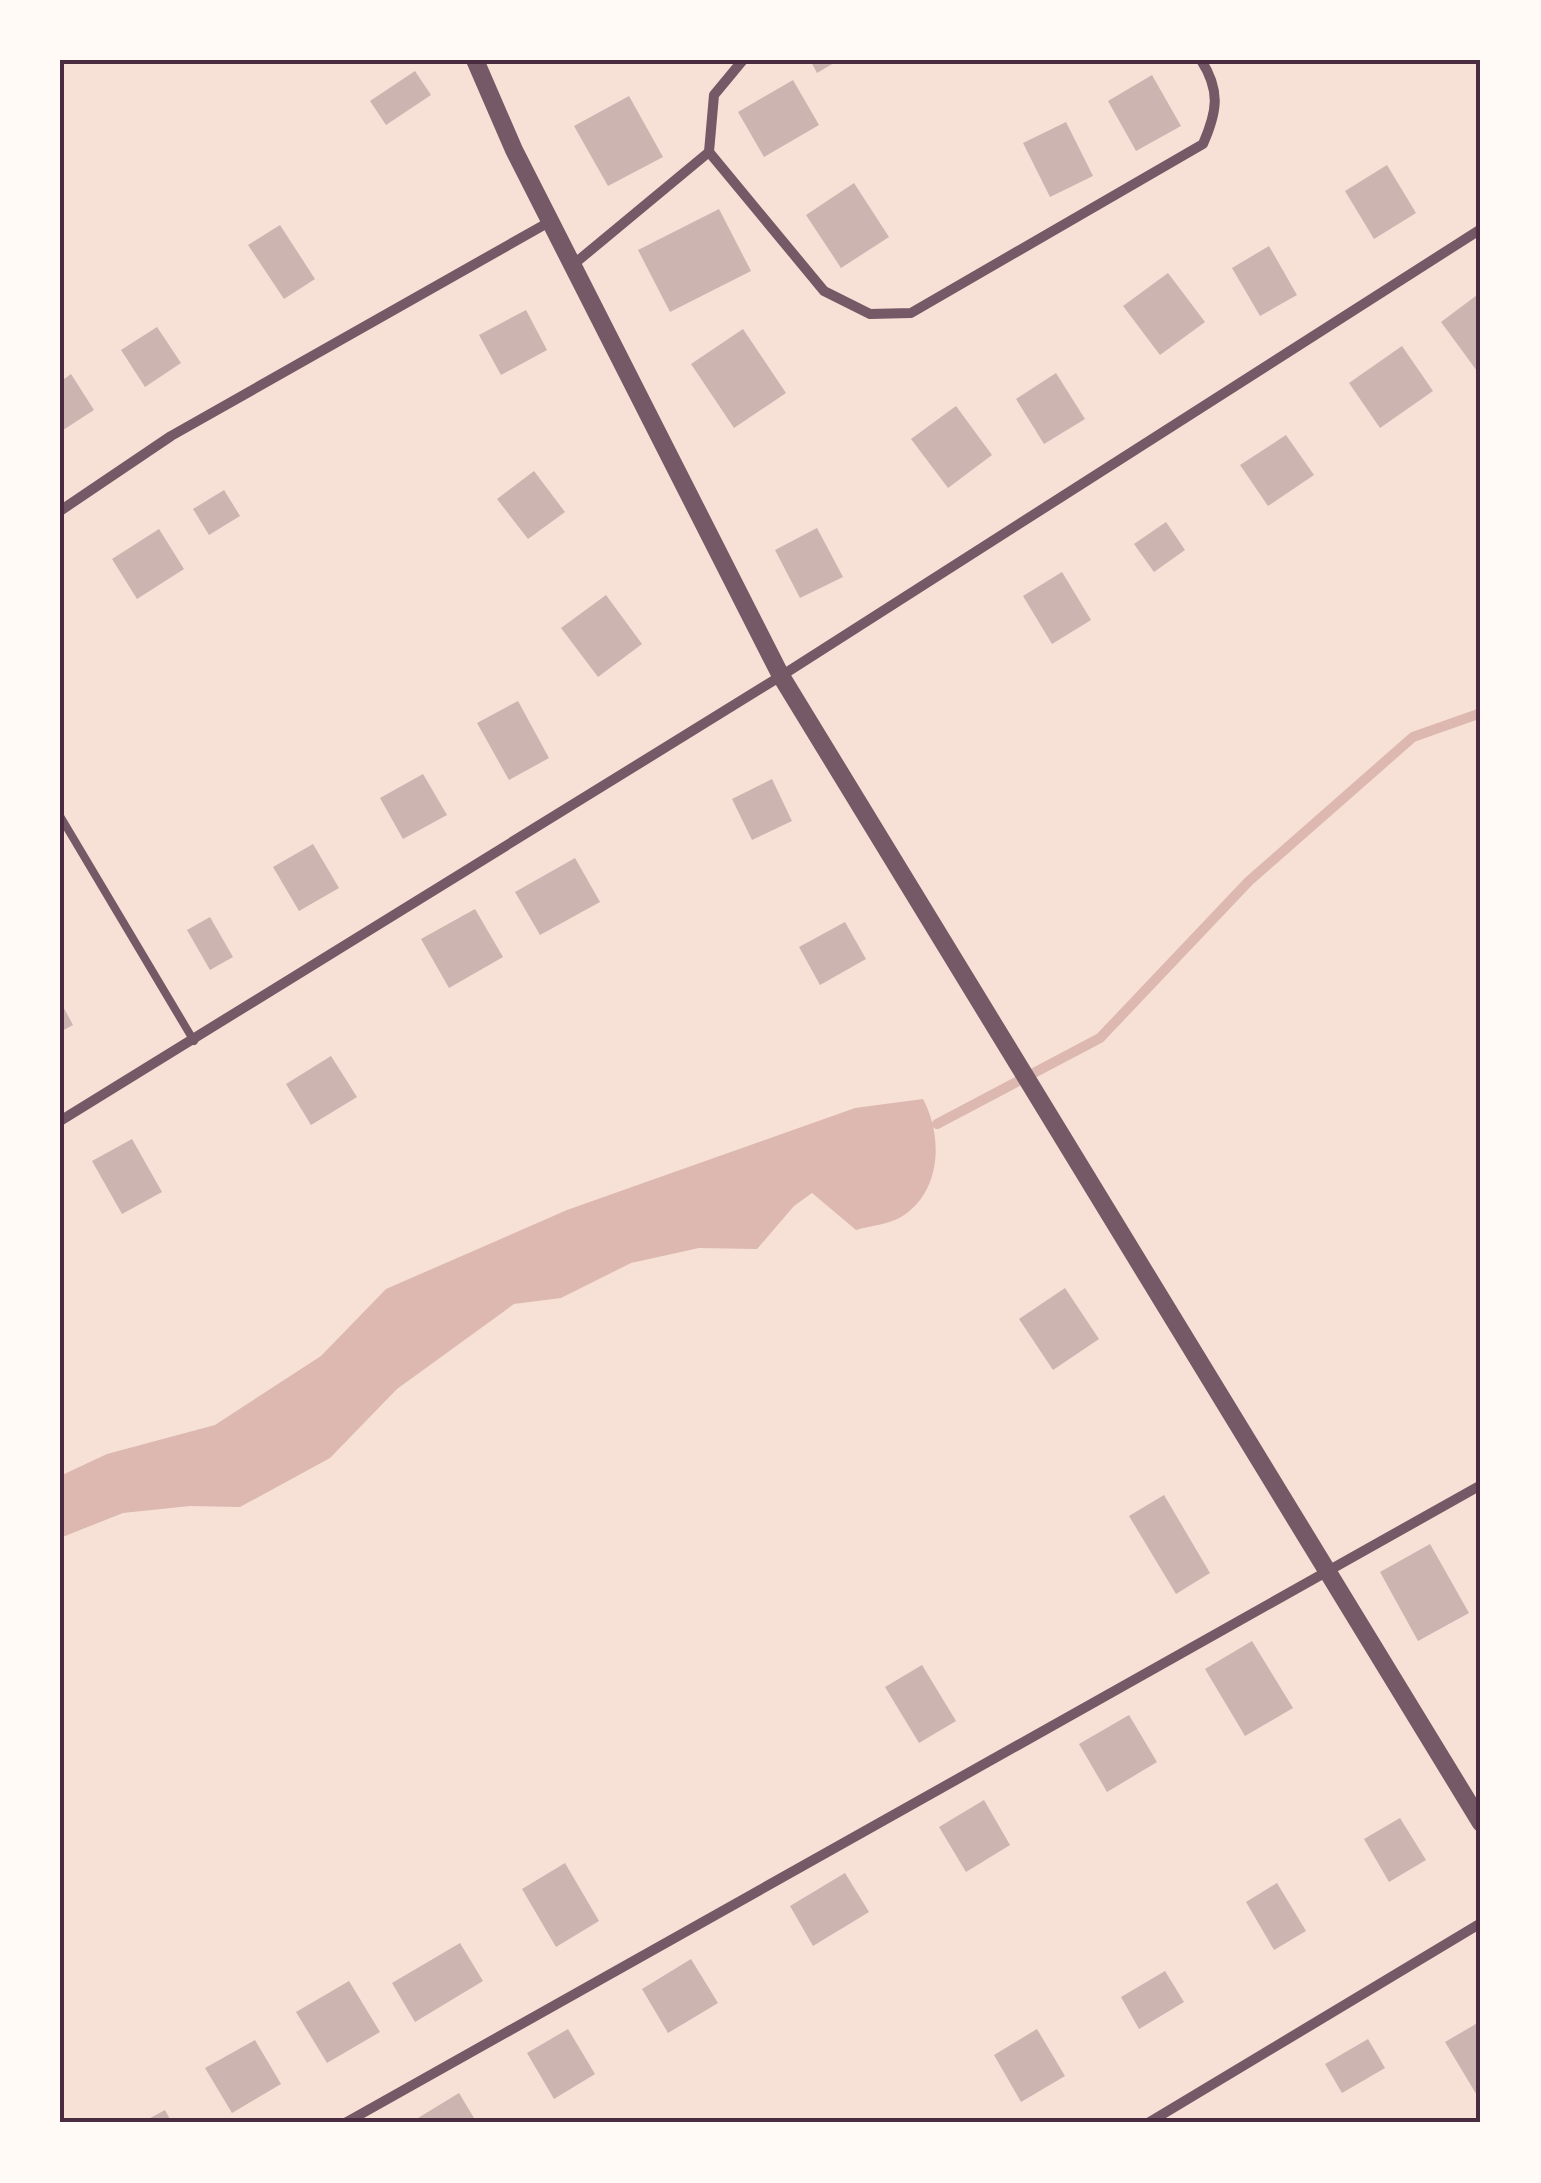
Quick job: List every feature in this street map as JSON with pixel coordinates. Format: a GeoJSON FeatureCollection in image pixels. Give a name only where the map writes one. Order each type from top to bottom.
{"type":"FeatureCollection","features":[{"type":"Feature","properties":{"kind":"street"},"geometry":{"type":"LineString","coordinates":[[475,60],[551,221],[782,676],[1481,1823]]}},
{"type":"Feature","properties":{"kind":"street"},"geometry":{"type":"LineString","coordinates":[[574,264],[708,152],[714,96],[743,60]]}},
{"type":"Feature","properties":{"kind":"street"},"geometry":{"type":"LineString","coordinates":[[708,152],[824,291],[870,314],[912,313],[1203,144],[1217,111],[1214,80],[1201,60]]}},
{"type":"Feature","properties":{"kind":"street"},"geometry":{"type":"LineString","coordinates":[[60,511],[171,436],[551,221]]}},
{"type":"Feature","properties":{"kind":"street"},"geometry":{"type":"LineString","coordinates":[[60,1121],[782,676],[1481,229]]}},
{"type":"Feature","properties":{"kind":"street"},"geometry":{"type":"LineString","coordinates":[[345,2123],[1481,1486]]}},
{"type":"Feature","properties":{"kind":"street"},"geometry":{"type":"LineString","coordinates":[[1148,2123],[1481,1923]]}},
{"type":"Feature","properties":{"kind":"lane"},"geometry":{"type":"LineString","coordinates":[[60,816],[194,1041]]}},
{"type":"Feature","properties":{"kind":"shaded area"},"geometry":{"type":"Polygon","coordinates":[[[923,1099],[934,1130],[935,1162],[925,1193],[901,1217],[856,1230],[812,1193],[794,1206],[757,1249],[699,1248],[631,1263],[561,1298],[514,1304],[397,1389],[330,1458],[240,1507],[190,1506],[123,1513],[60,1538],[60,1476],[107,1454],[215,1425],[321,1356],[386,1289],[567,1210],[855,1108],[923,1099]]]}},
{"type":"Feature","properties":{"kind":"building"},"geometry":{"type":"Polygon","coordinates":[[[810,60],[839,60],[817,73],[810,60]]]}},
{"type":"Feature","properties":{"kind":"building"},"geometry":{"type":"Polygon","coordinates":[[[415,71],[431,95],[386,125],[370,101],[415,71]]]}},
{"type":"Feature","properties":{"kind":"building"},"geometry":{"type":"Polygon","coordinates":[[[1152,75],[1181,126],[1136,151],[1108,101],[1152,75]]]}},
{"type":"Feature","properties":{"kind":"building"},"geometry":{"type":"Polygon","coordinates":[[[793,80],[819,125],[764,157],[738,112],[793,80]]]}},
{"type":"Feature","properties":{"kind":"building"},"geometry":{"type":"Polygon","coordinates":[[[629,96],[663,157],[608,186],[574,126],[629,96]]]}},
{"type":"Feature","properties":{"kind":"building"},"geometry":{"type":"Polygon","coordinates":[[[1066,122],[1093,176],[1050,197],[1023,143],[1066,122]]]}},
{"type":"Feature","properties":{"kind":"building"},"geometry":{"type":"Polygon","coordinates":[[[1387,165],[1416,213],[1374,239],[1345,191],[1387,165]]]}},
{"type":"Feature","properties":{"kind":"building"},"geometry":{"type":"Polygon","coordinates":[[[854,183],[889,237],[841,268],[806,215],[854,183]]]}},
{"type":"Feature","properties":{"kind":"building"},"geometry":{"type":"Polygon","coordinates":[[[719,209],[751,271],[670,312],[638,250],[719,209]]]}},
{"type":"Feature","properties":{"kind":"building"},"geometry":{"type":"Polygon","coordinates":[[[280,225],[315,279],[284,299],[248,245],[280,225]]]}},
{"type":"Feature","properties":{"kind":"building"},"geometry":{"type":"Polygon","coordinates":[[[1269,246],[1297,295],[1260,316],[1232,268],[1269,246]]]}},
{"type":"Feature","properties":{"kind":"building"},"geometry":{"type":"Polygon","coordinates":[[[1168,273],[1205,322],[1160,355],[1123,306],[1168,273]]]}},
{"type":"Feature","properties":{"kind":"building"},"geometry":{"type":"Polygon","coordinates":[[[1481,292],[1481,368],[1477,371],[1441,322],[1481,292]]]}},
{"type":"Feature","properties":{"kind":"building"},"geometry":{"type":"Polygon","coordinates":[[[526,310],[547,350],[501,375],[479,335],[526,310]]]}},
{"type":"Feature","properties":{"kind":"building"},"geometry":{"type":"Polygon","coordinates":[[[157,327],[181,363],[145,387],[121,350],[157,327]]]}},
{"type":"Feature","properties":{"kind":"building"},"geometry":{"type":"Polygon","coordinates":[[[743,329],[786,393],[734,428],[691,364],[743,329]]]}},
{"type":"Feature","properties":{"kind":"building"},"geometry":{"type":"Polygon","coordinates":[[[1402,346],[1433,391],[1380,428],[1349,383],[1402,346]]]}},
{"type":"Feature","properties":{"kind":"building"},"geometry":{"type":"Polygon","coordinates":[[[1056,373],[1085,419],[1044,444],[1016,399],[1056,373]]]}},
{"type":"Feature","properties":{"kind":"building"},"geometry":{"type":"Polygon","coordinates":[[[71,374],[94,410],[60,432],[60,382],[71,374]]]}},
{"type":"Feature","properties":{"kind":"building"},"geometry":{"type":"Polygon","coordinates":[[[956,406],[992,455],[948,488],[911,439],[956,406]]]}},
{"type":"Feature","properties":{"kind":"building"},"geometry":{"type":"Polygon","coordinates":[[[1286,435],[1314,475],[1268,506],[1240,465],[1286,435]]]}},
{"type":"Feature","properties":{"kind":"building"},"geometry":{"type":"Polygon","coordinates":[[[534,471],[565,512],[528,539],[497,499],[534,471]]]}},
{"type":"Feature","properties":{"kind":"building"},"geometry":{"type":"Polygon","coordinates":[[[224,490],[240,516],[209,535],[193,509],[224,490]]]}},
{"type":"Feature","properties":{"kind":"building"},"geometry":{"type":"Polygon","coordinates":[[[1166,522],[1185,550],[1154,572],[1134,544],[1166,522]]]}},
{"type":"Feature","properties":{"kind":"building"},"geometry":{"type":"Polygon","coordinates":[[[817,528],[843,577],[800,598],[775,550],[817,528]]]}},
{"type":"Feature","properties":{"kind":"building"},"geometry":{"type":"Polygon","coordinates":[[[159,529],[184,569],[137,599],[112,559],[159,529]]]}},
{"type":"Feature","properties":{"kind":"building"},"geometry":{"type":"Polygon","coordinates":[[[1062,572],[1091,620],[1052,644],[1023,596],[1062,572]]]}},
{"type":"Feature","properties":{"kind":"building"},"geometry":{"type":"Polygon","coordinates":[[[606,595],[642,644],[598,677],[561,628],[606,595]]]}},
{"type":"Feature","properties":{"kind":"building"},"geometry":{"type":"Polygon","coordinates":[[[518,701],[549,758],[509,780],[477,723],[518,701]]]}},
{"type":"Feature","properties":{"kind":"building"},"geometry":{"type":"Polygon","coordinates":[[[423,774],[447,815],[403,839],[380,798],[423,774]]]}},
{"type":"Feature","properties":{"kind":"building"},"geometry":{"type":"Polygon","coordinates":[[[772,779],[792,821],[752,840],[732,799],[772,779]]]}},
{"type":"Feature","properties":{"kind":"building"},"geometry":{"type":"Polygon","coordinates":[[[313,844],[339,888],[299,911],[273,867],[313,844]]]}},
{"type":"Feature","properties":{"kind":"building"},"geometry":{"type":"Polygon","coordinates":[[[575,858],[600,902],[540,935],[515,892],[575,858]]]}},
{"type":"Feature","properties":{"kind":"building"},"geometry":{"type":"Polygon","coordinates":[[[475,909],[503,957],[449,988],[421,939],[475,909]]]}},
{"type":"Feature","properties":{"kind":"building"},"geometry":{"type":"Polygon","coordinates":[[[210,917],[233,957],[210,970],[187,930],[210,917]]]}},
{"type":"Feature","properties":{"kind":"building"},"geometry":{"type":"Polygon","coordinates":[[[845,922],[866,959],[820,985],[799,947],[845,922]]]}},
{"type":"Feature","properties":{"kind":"building"},"geometry":{"type":"Polygon","coordinates":[[[60,1001],[73,1025],[60,1032],[60,1001]]]}},
{"type":"Feature","properties":{"kind":"building"},"geometry":{"type":"Polygon","coordinates":[[[331,1056],[357,1097],[311,1125],[286,1084],[331,1056]]]}},
{"type":"Feature","properties":{"kind":"building"},"geometry":{"type":"Polygon","coordinates":[[[132,1139],[162,1192],[122,1214],[92,1161],[132,1139]]]}},
{"type":"Feature","properties":{"kind":"building"},"geometry":{"type":"Polygon","coordinates":[[[1065,1288],[1099,1339],[1053,1370],[1019,1319],[1065,1288]]]}},
{"type":"Feature","properties":{"kind":"building"},"geometry":{"type":"Polygon","coordinates":[[[1164,1495],[1210,1573],[1176,1594],[1129,1516],[1164,1495]]]}},
{"type":"Feature","properties":{"kind":"building"},"geometry":{"type":"Polygon","coordinates":[[[1430,1544],[1469,1613],[1418,1641],[1380,1572],[1430,1544]]]}},
{"type":"Feature","properties":{"kind":"building"},"geometry":{"type":"Polygon","coordinates":[[[1252,1641],[1293,1708],[1245,1736],[1205,1669],[1252,1641]]]}},
{"type":"Feature","properties":{"kind":"building"},"geometry":{"type":"Polygon","coordinates":[[[922,1665],[956,1721],[919,1743],[885,1687],[922,1665]]]}},
{"type":"Feature","properties":{"kind":"building"},"geometry":{"type":"Polygon","coordinates":[[[1129,1715],[1157,1762],[1107,1792],[1079,1744],[1129,1715]]]}},
{"type":"Feature","properties":{"kind":"building"},"geometry":{"type":"Polygon","coordinates":[[[984,1800],[1010,1845],[966,1872],[939,1827],[984,1800]]]}},
{"type":"Feature","properties":{"kind":"building"},"geometry":{"type":"Polygon","coordinates":[[[1400,1818],[1426,1860],[1389,1882],[1364,1839],[1400,1818]]]}},
{"type":"Feature","properties":{"kind":"building"},"geometry":{"type":"Polygon","coordinates":[[[565,1863],[599,1921],[556,1947],[522,1889],[565,1863]]]}},
{"type":"Feature","properties":{"kind":"building"},"geometry":{"type":"Polygon","coordinates":[[[845,1873],[869,1912],[813,1946],[790,1906],[845,1873]]]}},
{"type":"Feature","properties":{"kind":"building"},"geometry":{"type":"Polygon","coordinates":[[[1277,1883],[1306,1931],[1274,1950],[1246,1902],[1277,1883]]]}},
{"type":"Feature","properties":{"kind":"building"},"geometry":{"type":"Polygon","coordinates":[[[460,1943],[483,1981],[415,2022],[392,1983],[460,1943]]]}},
{"type":"Feature","properties":{"kind":"building"},"geometry":{"type":"Polygon","coordinates":[[[691,1959],[718,2003],[668,2033],[642,1989],[691,1959]]]}},
{"type":"Feature","properties":{"kind":"building"},"geometry":{"type":"Polygon","coordinates":[[[1165,1971],[1184,2002],[1139,2029],[1121,1997],[1165,1971]]]}},
{"type":"Feature","properties":{"kind":"building"},"geometry":{"type":"Polygon","coordinates":[[[349,1981],[380,2032],[327,2063],[296,2012],[349,1981]]]}},
{"type":"Feature","properties":{"kind":"building"},"geometry":{"type":"Polygon","coordinates":[[[1481,2021],[1481,2102],[1445,2042],[1481,2021]]]}},
{"type":"Feature","properties":{"kind":"building"},"geometry":{"type":"Polygon","coordinates":[[[568,2029],[595,2074],[554,2099],[527,2053],[568,2029]]]}},
{"type":"Feature","properties":{"kind":"building"},"geometry":{"type":"Polygon","coordinates":[[[1037,2029],[1065,2076],[1021,2102],[994,2055],[1037,2029]]]}},
{"type":"Feature","properties":{"kind":"building"},"geometry":{"type":"Polygon","coordinates":[[[1368,2039],[1385,2068],[1342,2093],[1325,2064],[1368,2039]]]}},
{"type":"Feature","properties":{"kind":"building"},"geometry":{"type":"Polygon","coordinates":[[[255,2040],[281,2084],[232,2113],[205,2068],[255,2040]]]}},
{"type":"Feature","properties":{"kind":"building"},"geometry":{"type":"Polygon","coordinates":[[[459,2093],[477,2123],[421,2123],[418,2118],[459,2093]]]}},
{"type":"Feature","properties":{"kind":"building"},"geometry":{"type":"Polygon","coordinates":[[[165,2110],[172,2123],[141,2123],[165,2110]]]}},
{"type":"Feature","properties":{"kind":"waterway"},"geometry":{"type":"LineString","coordinates":[[937,1124],[1100,1038],[1249,881],[1413,737],[1481,713]]}}]}
